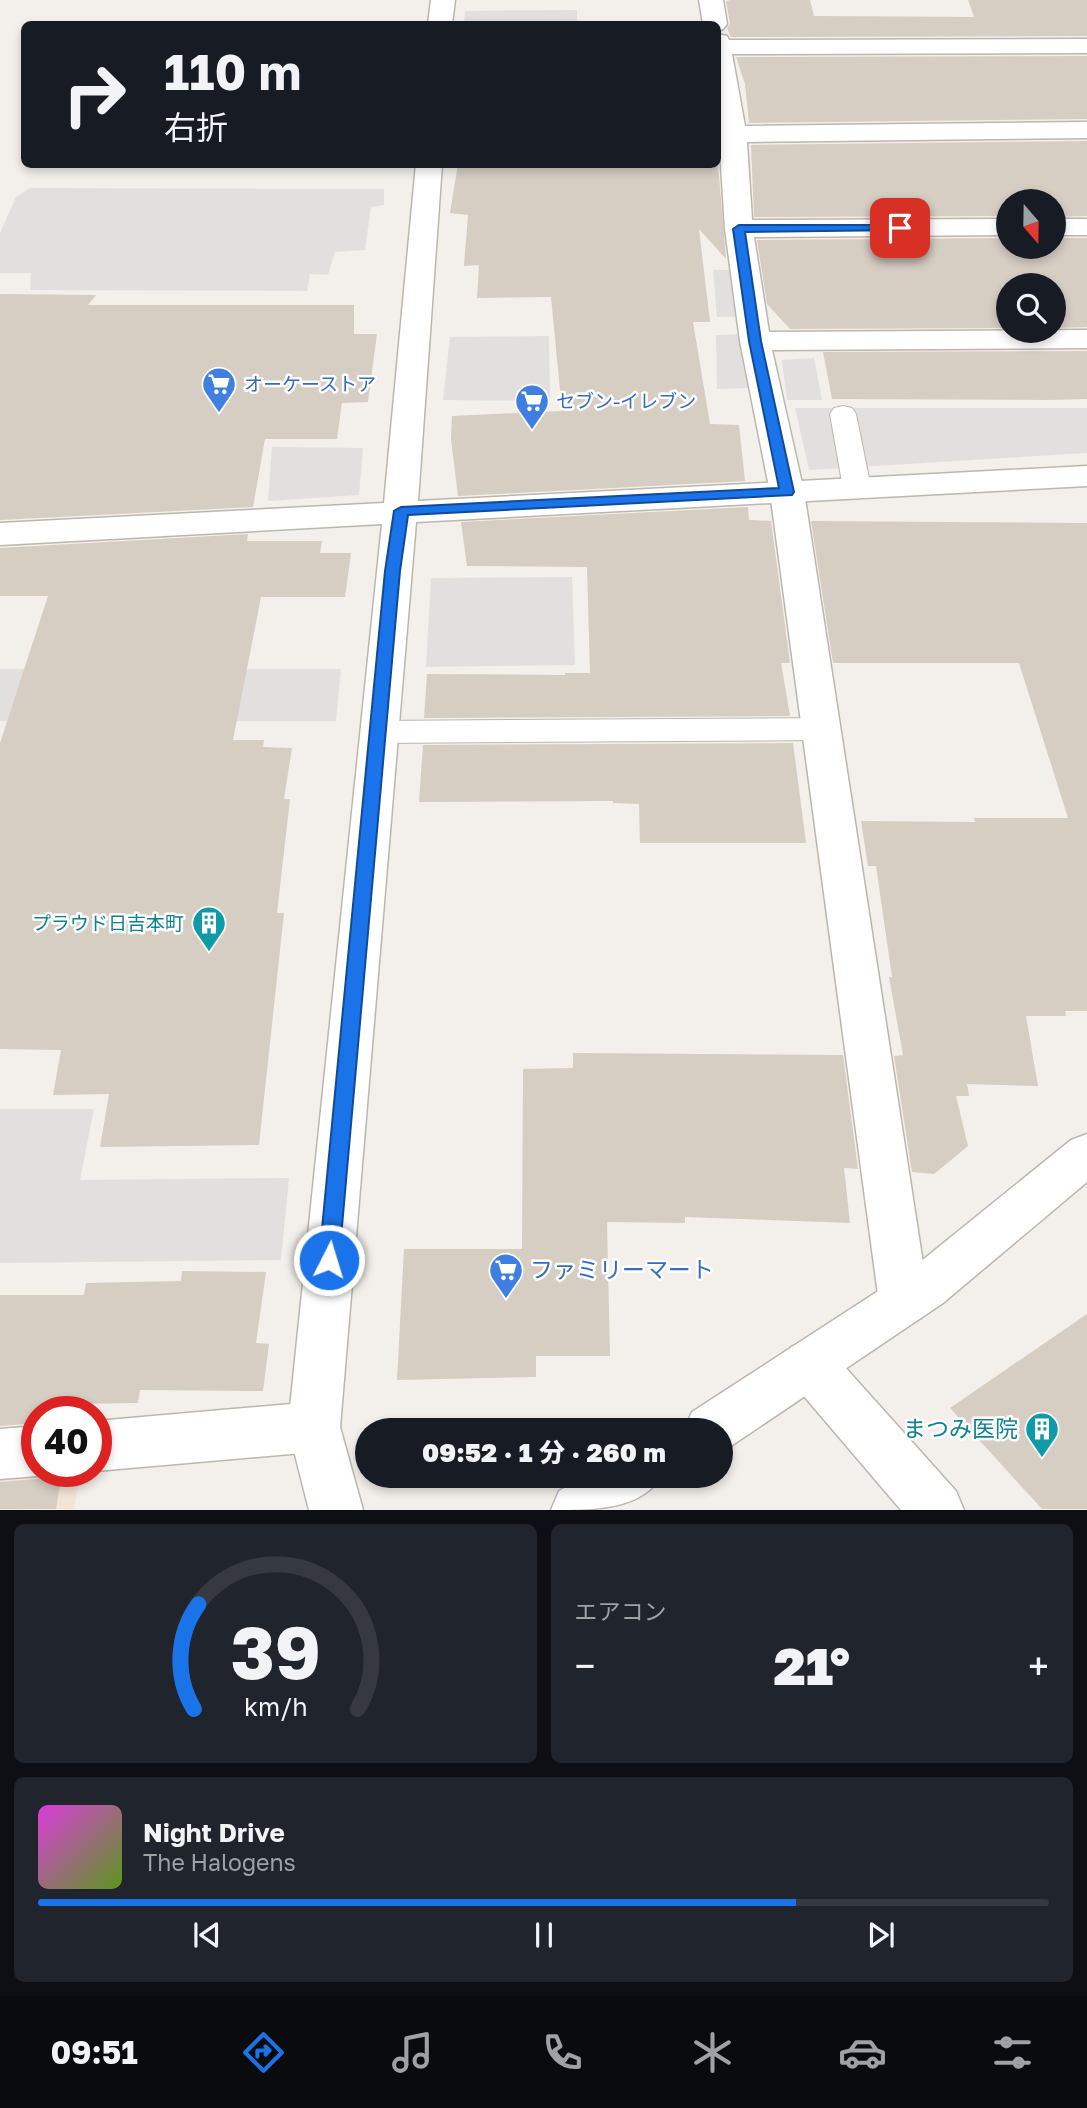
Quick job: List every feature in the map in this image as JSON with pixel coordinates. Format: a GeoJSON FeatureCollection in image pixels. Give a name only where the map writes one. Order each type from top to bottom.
{"type":"FeatureCollection","features":[{"type":"Feature","properties":{"kind":"street"},"geometry":{"type":"LineString","coordinates":[[440,21],[443,0]]}},
{"type":"Feature","properties":{"kind":"street"},"geometry":{"type":"LineString","coordinates":[[711,0],[714,21]]}},
{"type":"Feature","properties":{"kind":"street"},"geometry":{"type":"LineString","coordinates":[[721,47],[1087,46]]}},
{"type":"Feature","properties":{"kind":"street"},"geometry":{"type":"LineString","coordinates":[[721,64],[733,134],[739,229],[755,341],[787,492],[904,1302]]}},
{"type":"Feature","properties":{"kind":"street"},"geometry":{"type":"LineString","coordinates":[[733,134],[1087,130]]}},
{"type":"Feature","properties":{"kind":"street"},"geometry":{"type":"LineString","coordinates":[[336,1510],[314,1427],[393,571],[401,511],[429,168]]}},
{"type":"Feature","properties":{"kind":"street"},"geometry":{"type":"LineString","coordinates":[[1066,227],[1087,227]]}},
{"type":"Feature","properties":{"kind":"street"},"geometry":{"type":"LineString","coordinates":[[739,229],[996,228]]}},
{"type":"Feature","properties":{"kind":"street"},"geometry":{"type":"LineString","coordinates":[[755,341],[1087,339]]}},
{"type":"Feature","properties":{"kind":"street"},"geometry":{"type":"LineString","coordinates":[[0,534],[1087,476]]}},
{"type":"Feature","properties":{"kind":"street"},"geometry":{"type":"LineString","coordinates":[[728,1418],[904,1302],[1087,1154]]}},
{"type":"Feature","properties":{"kind":"street"},"geometry":{"type":"LineString","coordinates":[[809,1364],[937,1510]]}},
{"type":"Feature","properties":{"kind":"street"},"geometry":{"type":"LineString","coordinates":[[112,1445],[314,1427]]}},
{"type":"Feature","properties":{"kind":"street"},"geometry":{"type":"LineString","coordinates":[[0,1454],[21,1452]]}},
{"type":"Feature","properties":{"kind":"street"},"geometry":{"type":"LineString","coordinates":[[578,1510],[614,1488]]}},
{"type":"Feature","properties":{"kind":"lane"},"geometry":{"type":"LineString","coordinates":[[843,414],[857,488]]}},
{"type":"Feature","properties":{"kind":"lane"},"geometry":{"type":"LineString","coordinates":[[378,732],[821,729]]}},
{"type":"Feature","properties":{"kind":"shaded area"},"geometry":{"type":"Polygon","coordinates":[[[577,10],[577,21],[464,21],[465,11],[577,10]]]}},
{"type":"Feature","properties":{"kind":"shaded area"},"geometry":{"type":"Polygon","coordinates":[[[30,188],[384,189],[384,205],[371,207],[365,250],[335,252],[328,275],[310,274],[307,291],[30,290],[31,273],[0,273],[0,233],[16,197],[30,188]]]}},
{"type":"Feature","properties":{"kind":"shaded area"},"geometry":{"type":"Polygon","coordinates":[[[713,270],[732,270],[738,317],[717,317],[713,270]]]}},
{"type":"Feature","properties":{"kind":"shaded area"},"geometry":{"type":"Polygon","coordinates":[[[743,334],[748,388],[717,389],[716,335],[743,334]]]}},
{"type":"Feature","properties":{"kind":"shaded area"},"geometry":{"type":"Polygon","coordinates":[[[549,336],[550,401],[443,400],[450,337],[549,336]]]}},
{"type":"Feature","properties":{"kind":"shaded area"},"geometry":{"type":"Polygon","coordinates":[[[814,358],[822,400],[787,400],[782,360],[814,358]]]}},
{"type":"Feature","properties":{"kind":"shaded area"},"geometry":{"type":"Polygon","coordinates":[[[795,408],[1087,408],[1087,453],[809,470],[795,408]]]}},
{"type":"Feature","properties":{"kind":"shaded area"},"geometry":{"type":"Polygon","coordinates":[[[272,447],[363,448],[359,495],[268,501],[272,447]]]}},
{"type":"Feature","properties":{"kind":"shaded area"},"geometry":{"type":"Polygon","coordinates":[[[572,577],[575,665],[426,667],[431,578],[572,577]]]}},
{"type":"Feature","properties":{"kind":"shaded area"},"geometry":{"type":"Polygon","coordinates":[[[0,669],[341,669],[336,721],[0,721],[0,669]]]}},
{"type":"Feature","properties":{"kind":"shaded area"},"geometry":{"type":"Polygon","coordinates":[[[0,1109],[94,1109],[80,1180],[289,1178],[281,1260],[0,1263],[0,1109]]]}},
{"type":"Feature","properties":{"kind":"shaded area"},"geometry":{"type":"Polygon","coordinates":[[[21,1474],[21,1487],[78,1487],[74,1509],[0,1510],[0,1475],[21,1474]]]}},
{"type":"Feature","properties":{"kind":"building"},"geometry":{"type":"Polygon","coordinates":[[[810,0],[814,16],[974,17],[968,0],[1087,0],[1087,36],[731,37],[727,28],[730,24],[726,1],[810,0]]]}},
{"type":"Feature","properties":{"kind":"building"},"geometry":{"type":"Polygon","coordinates":[[[1087,56],[1087,119],[749,123],[745,84],[736,57],[1087,56]]]}},
{"type":"Feature","properties":{"kind":"building"},"geometry":{"type":"Polygon","coordinates":[[[1087,141],[1087,216],[1066,217],[1066,189],[996,189],[996,216],[754,217],[751,145],[1087,141]]]}},
{"type":"Feature","properties":{"kind":"building"},"geometry":{"type":"Polygon","coordinates":[[[457,168],[718,168],[726,259],[699,229],[710,322],[693,322],[710,424],[739,425],[745,481],[458,496],[451,439],[452,416],[562,411],[551,297],[477,298],[479,265],[464,266],[468,215],[450,213],[457,168]]]}},
{"type":"Feature","properties":{"kind":"building"},"geometry":{"type":"Polygon","coordinates":[[[996,238],[996,259],[1066,259],[1066,238],[1087,238],[1087,327],[1066,328],[1066,273],[996,273],[996,328],[790,329],[767,304],[757,240],[996,238]]]}},
{"type":"Feature","properties":{"kind":"building"},"geometry":{"type":"Polygon","coordinates":[[[0,294],[96,295],[88,305],[354,305],[354,334],[377,334],[368,402],[342,403],[337,439],[265,439],[253,507],[0,520],[0,294]]]}},
{"type":"Feature","properties":{"kind":"building"},"geometry":{"type":"Polygon","coordinates":[[[1087,351],[1087,399],[1047,400],[832,399],[823,352],[1087,351]]]}},
{"type":"Feature","properties":{"kind":"building"},"geometry":{"type":"Polygon","coordinates":[[[748,507],[749,520],[771,521],[790,663],[781,663],[790,716],[424,718],[427,674],[590,673],[587,567],[467,566],[461,522],[748,507]]]}},
{"type":"Feature","properties":{"kind":"building"},"geometry":{"type":"Polygon","coordinates":[[[811,521],[1087,523],[1087,1011],[1065,1011],[1066,1016],[1026,1016],[1038,1086],[967,1084],[969,1096],[956,1096],[968,1146],[934,1174],[912,1172],[894,1056],[903,1055],[889,977],[892,977],[876,866],[868,866],[861,821],[975,822],[974,818],[1068,818],[1019,663],[833,663],[811,521]]]}},
{"type":"Feature","properties":{"kind":"building"},"geometry":{"type":"Polygon","coordinates":[[[248,534],[247,541],[322,541],[320,553],[351,553],[345,597],[261,597],[233,740],[264,740],[263,747],[292,748],[284,799],[290,799],[277,913],[284,913],[259,1145],[100,1147],[109,1094],[53,1095],[61,1050],[0,1049],[0,743],[48,596],[0,596],[0,548],[248,534]]]}},
{"type":"Feature","properties":{"kind":"building"},"geometry":{"type":"Polygon","coordinates":[[[793,743],[806,843],[640,843],[639,804],[613,801],[419,802],[423,745],[793,743]]]}},
{"type":"Feature","properties":{"kind":"building"},"geometry":{"type":"Polygon","coordinates":[[[573,1053],[843,1055],[858,1169],[844,1168],[850,1223],[685,1217],[685,1223],[607,1222],[610,1356],[536,1356],[536,1377],[397,1380],[404,1249],[522,1249],[523,1069],[573,1068],[573,1053]]]}},
{"type":"Feature","properties":{"kind":"building"},"geometry":{"type":"Polygon","coordinates":[[[182,1271],[266,1272],[256,1343],[269,1344],[263,1391],[140,1390],[138,1403],[112,1403],[112,1396],[21,1396],[21,1424],[0,1426],[0,1295],[84,1295],[86,1283],[181,1281],[182,1271]]]}},
{"type":"Feature","properties":{"kind":"building","name":"まつみ医院"},"geometry":{"type":"Polygon","coordinates":[[[1087,1314],[1087,1509],[1042,1509],[950,1408],[1087,1314]]]}},
{"type":"Feature","properties":{"kind":"building"},"geometry":{"type":"Polygon","coordinates":[[[21,1480],[21,1487],[60,1487],[56,1509],[0,1509],[0,1482],[21,1480]]]}},
{"type":"Feature","properties":{"kind":"place","name":"オーケーストア"},"geometry":{"type":"Point","coordinates":[219,414]}},
{"type":"Feature","properties":{"kind":"place","name":"セブン-イレブン"},"geometry":{"type":"Point","coordinates":[532,431]}},
{"type":"Feature","properties":{"kind":"place","name":"プラウド日吉本町"},"geometry":{"type":"Point","coordinates":[209,953]}},
{"type":"Feature","properties":{"kind":"place","name":"ファミリーマート"},"geometry":{"type":"Point","coordinates":[506,1300]}},
{"type":"Feature","properties":{"kind":"place","name":"まつみ医院"},"geometry":{"type":"Point","coordinates":[1042,1459]}},
{"type":"Feature","properties":{"kind":"route"},"geometry":{"type":"LineString","coordinates":[[329,1260],[393,571],[401,511],[787,492],[755,341],[739,229],[900,228]]}}]}
